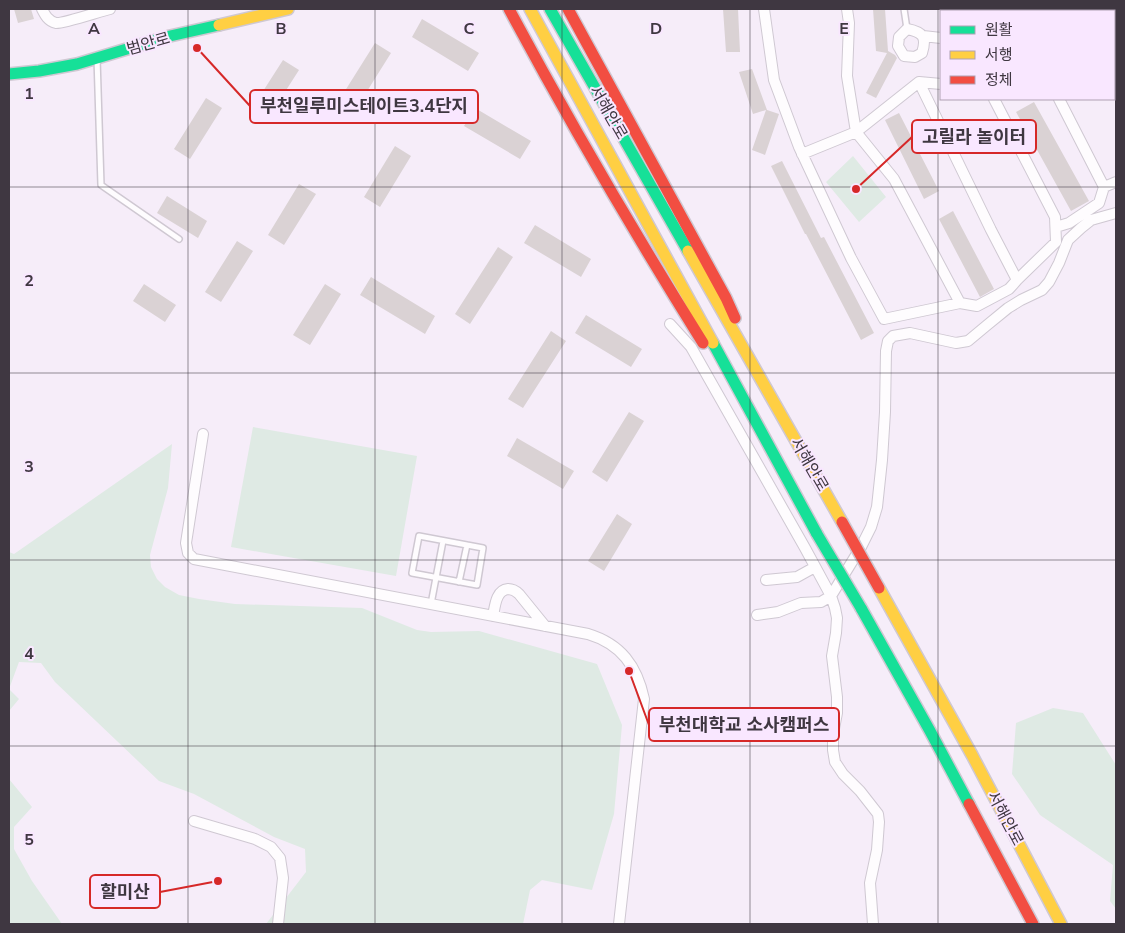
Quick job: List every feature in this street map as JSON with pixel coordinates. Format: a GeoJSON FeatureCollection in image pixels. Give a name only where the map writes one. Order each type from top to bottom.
{"type":"FeatureCollection","features":[{"type":"Feature","properties":{"kind":"main road","name":"범안로"},"geometry":{"type":"LineString","coordinates":[[9,74],[68,65],[170,36],[288,9]]}},
{"type":"Feature","properties":{"kind":"main road"},"geometry":{"type":"LineString","coordinates":[[509,9],[546,78],[647,252],[705,346],[748,408]]}},
{"type":"Feature","properties":{"kind":"main road","name":"서해안로"},"geometry":{"type":"LineString","coordinates":[[530,9],[817,534],[930,731],[1032,924]]}},
{"type":"Feature","properties":{"kind":"main road","name":"서해안로"},"geometry":{"type":"LineString","coordinates":[[550,9],[956,724],[1061,924]]}},
{"type":"Feature","properties":{"kind":"main road"},"geometry":{"type":"LineString","coordinates":[[570,9],[726,298],[770,396]]}},
{"type":"Feature","properties":{"kind":"street"},"geometry":{"type":"LineString","coordinates":[[42,9],[46,17],[56,23],[62,23],[95,11],[110,9]]}},
{"type":"Feature","properties":{"kind":"street"},"geometry":{"type":"LineString","coordinates":[[764,9],[774,80],[802,154],[851,258],[884,319],[960,303],[977,306],[1009,289],[1056,242],[1055,217],[995,100]]}},
{"type":"Feature","properties":{"kind":"street"},"geometry":{"type":"LineString","coordinates":[[847,9],[849,23],[847,76],[856,132],[894,179],[960,303]]}},
{"type":"Feature","properties":{"kind":"street"},"geometry":{"type":"LineString","coordinates":[[907,28],[918,31],[923,36],[925,45],[922,53],[915,57],[904,56],[898,46],[899,37],[907,28]]}},
{"type":"Feature","properties":{"kind":"street"},"geometry":{"type":"LineString","coordinates":[[923,36],[940,38]]}},
{"type":"Feature","properties":{"kind":"street"},"geometry":{"type":"LineString","coordinates":[[802,154],[856,132],[919,82],[940,84]]}},
{"type":"Feature","properties":{"kind":"street"},"geometry":{"type":"LineString","coordinates":[[919,82],[1017,280]]}},
{"type":"Feature","properties":{"kind":"street"},"geometry":{"type":"LineString","coordinates":[[1056,228],[1070,223],[1099,203],[1104,187],[1060,100]]}},
{"type":"Feature","properties":{"kind":"street"},"geometry":{"type":"LineString","coordinates":[[1104,187],[1116,182]]}},
{"type":"Feature","properties":{"kind":"street"},"geometry":{"type":"LineString","coordinates":[[757,615],[778,612],[801,603],[821,602],[831,596],[868,534],[877,507],[885,412],[886,351],[888,341],[893,336],[910,333],[956,342],[968,342],[1008,308],[1042,290],[1059,264],[1068,240],[1080,228],[1091,220],[1116,213]]}},
{"type":"Feature","properties":{"kind":"street"},"geometry":{"type":"LineString","coordinates":[[670,324],[691,347],[831,596],[837,618],[832,656],[837,697],[837,713],[833,734],[835,762],[878,814],[877,850],[870,883],[873,924]]}},
{"type":"Feature","properties":{"kind":"street"},"geometry":{"type":"LineString","coordinates":[[203,434],[186,544],[190,557],[200,561],[588,634],[605,641],[621,652],[635,672],[642,691],[644,707],[620,924]]}},
{"type":"Feature","properties":{"kind":"street"},"geometry":{"type":"LineString","coordinates":[[766,580],[797,577],[816,567]]}},
{"type":"Feature","properties":{"kind":"street"},"geometry":{"type":"LineString","coordinates":[[493,616],[499,595],[502,591],[511,589],[519,594],[546,626]]}},
{"type":"Feature","properties":{"kind":"street"},"geometry":{"type":"LineString","coordinates":[[194,821],[255,839],[271,847],[280,858],[283,878],[278,924]]}},
{"type":"Feature","properties":{"kind":"lane"},"geometry":{"type":"LineString","coordinates":[[904,9],[907,28]]}},
{"type":"Feature","properties":{"kind":"lane"},"geometry":{"type":"LineString","coordinates":[[97,58],[102,184],[180,239]]}},
{"type":"Feature","properties":{"kind":"lane"},"geometry":{"type":"LineString","coordinates":[[419,536],[467,545],[483,548],[477,585],[412,573],[419,536]]}},
{"type":"Feature","properties":{"kind":"lane"},"geometry":{"type":"LineString","coordinates":[[431,604],[443,541]]}},
{"type":"Feature","properties":{"kind":"lane"},"geometry":{"type":"LineString","coordinates":[[459,582],[467,545]]}},
{"type":"Feature","properties":{"kind":"shaded area"},"geometry":{"type":"Polygon","coordinates":[[[853,156],[886,197],[859,222],[826,182],[853,156]]]}},
{"type":"Feature","properties":{"kind":"shaded area"},"geometry":{"type":"Polygon","coordinates":[[[253,427],[417,456],[396,576],[231,547],[253,427]]]}},
{"type":"Feature","properties":{"kind":"shaded area"},"geometry":{"type":"Polygon","coordinates":[[[172,444],[168,488],[150,555],[151,567],[157,579],[165,587],[179,595],[235,604],[362,608],[417,630],[431,632],[479,631],[597,664],[622,725],[614,814],[592,890],[542,880],[530,890],[523,924],[266,924],[306,872],[305,849],[274,837],[194,794],[159,781],[55,682],[41,663],[19,662],[9,689],[9,552],[14,554],[172,444]]]}},
{"type":"Feature","properties":{"kind":"shaded area"},"geometry":{"type":"Polygon","coordinates":[[[9,689],[19,699],[9,711],[9,689]]]}},
{"type":"Feature","properties":{"kind":"shaded area"},"geometry":{"type":"Polygon","coordinates":[[[1053,708],[1083,713],[1116,765],[1116,909],[1110,901],[1113,865],[1040,815],[1012,774],[1016,723],[1053,708]]]}},
{"type":"Feature","properties":{"kind":"shaded area"},"geometry":{"type":"Polygon","coordinates":[[[9,779],[32,807],[14,827],[14,849],[32,881],[62,924],[9,924],[9,779]]]}},
{"type":"Feature","properties":{"kind":"building"},"geometry":{"type":"Polygon","coordinates":[[[14,9],[31,9],[34,19],[18,23],[14,9]]]}},
{"type":"Feature","properties":{"kind":"building"},"geometry":{"type":"Polygon","coordinates":[[[723,9],[738,9],[740,52],[726,52],[723,9]]]}},
{"type":"Feature","properties":{"kind":"building"},"geometry":{"type":"Polygon","coordinates":[[[873,9],[885,9],[888,51],[897,58],[876,98],[866,93],[887,53],[876,51],[873,9]]]}},
{"type":"Feature","properties":{"kind":"building"},"geometry":{"type":"Polygon","coordinates":[[[422,19],[479,53],[468,71],[412,37],[422,19]]]}},
{"type":"Feature","properties":{"kind":"building"},"geometry":{"type":"Polygon","coordinates":[[[375,43],[391,53],[359,104],[343,94],[375,43]]]}},
{"type":"Feature","properties":{"kind":"building"},"geometry":{"type":"Polygon","coordinates":[[[283,60],[299,70],[267,120],[251,110],[283,60]]]}},
{"type":"Feature","properties":{"kind":"building"},"geometry":{"type":"Polygon","coordinates":[[[752,69],[767,110],[779,114],[765,155],[752,150],[766,110],[753,114],[739,72],[752,69]]]}},
{"type":"Feature","properties":{"kind":"building"},"geometry":{"type":"Polygon","coordinates":[[[206,98],[222,108],[190,159],[174,149],[206,98]]]}},
{"type":"Feature","properties":{"kind":"building"},"geometry":{"type":"Polygon","coordinates":[[[1034,102],[1089,201],[1071,211],[1016,112],[1034,102]]]}},
{"type":"Feature","properties":{"kind":"building"},"geometry":{"type":"Polygon","coordinates":[[[475,108],[531,141],[520,159],[464,126],[475,108]]]}},
{"type":"Feature","properties":{"kind":"building"},"geometry":{"type":"Polygon","coordinates":[[[899,113],[939,191],[924,199],[885,120],[899,113]]]}},
{"type":"Feature","properties":{"kind":"building"},"geometry":{"type":"Polygon","coordinates":[[[395,146],[411,156],[380,207],[364,197],[395,146]]]}},
{"type":"Feature","properties":{"kind":"building"},"geometry":{"type":"Polygon","coordinates":[[[782,161],[821,238],[824,237],[874,333],[861,340],[771,166],[782,161]]]}},
{"type":"Feature","properties":{"kind":"building"},"geometry":{"type":"Polygon","coordinates":[[[299,184],[316,194],[284,245],[268,235],[299,184]]]}},
{"type":"Feature","properties":{"kind":"building"},"geometry":{"type":"Polygon","coordinates":[[[167,196],[207,221],[198,238],[157,213],[167,196]]]}},
{"type":"Feature","properties":{"kind":"building"},"geometry":{"type":"Polygon","coordinates":[[[953,211],[994,289],[980,297],[939,219],[953,211]]]}},
{"type":"Feature","properties":{"kind":"building"},"geometry":{"type":"Polygon","coordinates":[[[535,225],[591,259],[581,277],[524,243],[535,225]]]}},
{"type":"Feature","properties":{"kind":"building"},"geometry":{"type":"Polygon","coordinates":[[[237,241],[253,251],[221,302],[205,292],[237,241]]]}},
{"type":"Feature","properties":{"kind":"building"},"geometry":{"type":"Polygon","coordinates":[[[498,247],[513,257],[470,324],[455,314],[498,247]]]}},
{"type":"Feature","properties":{"kind":"building"},"geometry":{"type":"Polygon","coordinates":[[[371,277],[435,316],[425,334],[360,295],[371,277]]]}},
{"type":"Feature","properties":{"kind":"building"},"geometry":{"type":"Polygon","coordinates":[[[144,284],[176,305],[165,322],[133,301],[144,284]]]}},
{"type":"Feature","properties":{"kind":"building"},"geometry":{"type":"Polygon","coordinates":[[[325,284],[341,294],[310,345],[293,335],[325,284]]]}},
{"type":"Feature","properties":{"kind":"building"},"geometry":{"type":"Polygon","coordinates":[[[586,315],[642,349],[631,367],[575,333],[586,315]]]}},
{"type":"Feature","properties":{"kind":"building"},"geometry":{"type":"Polygon","coordinates":[[[551,331],[566,341],[523,408],[508,399],[551,331]]]}},
{"type":"Feature","properties":{"kind":"building"},"geometry":{"type":"Polygon","coordinates":[[[629,412],[644,421],[607,482],[592,472],[629,412]]]}},
{"type":"Feature","properties":{"kind":"building"},"geometry":{"type":"Polygon","coordinates":[[[517,438],[574,471],[563,489],[507,456],[517,438]]]}},
{"type":"Feature","properties":{"kind":"building"},"geometry":{"type":"Polygon","coordinates":[[[617,514],[632,524],[604,571],[588,561],[617,514]]]}},
{"type":"Feature","properties":{"kind":"traffic: fast"},"geometry":{"type":"LineString","coordinates":[[550,9],[688,251]]}},
{"type":"Feature","properties":{"kind":"traffic: fast"},"geometry":{"type":"LineString","coordinates":[[9,74],[77,64],[170,36],[219,25]]}},
{"type":"Feature","properties":{"kind":"traffic: fast"},"geometry":{"type":"LineString","coordinates":[[713,343],[817,534]]}},
{"type":"Feature","properties":{"kind":"traffic: fast"},"geometry":{"type":"LineString","coordinates":[[817,534],[861,608]]}},
{"type":"Feature","properties":{"kind":"traffic: fast"},"geometry":{"type":"LineString","coordinates":[[861,608],[969,804]]}},
{"type":"Feature","properties":{"kind":"traffic: slow"},"geometry":{"type":"LineString","coordinates":[[219,25],[288,9]]}},
{"type":"Feature","properties":{"kind":"traffic: slow"},"geometry":{"type":"LineString","coordinates":[[530,9],[713,343]]}},
{"type":"Feature","properties":{"kind":"traffic: slow"},"geometry":{"type":"LineString","coordinates":[[688,251],[842,522]]}},
{"type":"Feature","properties":{"kind":"traffic: slow"},"geometry":{"type":"LineString","coordinates":[[879,588],[972,755],[1061,924]]}},
{"type":"Feature","properties":{"kind":"traffic: jam"},"geometry":{"type":"LineString","coordinates":[[509,9],[603,178],[703,343]]}},
{"type":"Feature","properties":{"kind":"traffic: jam"},"geometry":{"type":"LineString","coordinates":[[568,9],[726,298],[735,318]]}},
{"type":"Feature","properties":{"kind":"traffic: jam"},"geometry":{"type":"LineString","coordinates":[[842,522],[879,588]]}},
{"type":"Feature","properties":{"kind":"traffic: jam"},"geometry":{"type":"LineString","coordinates":[[969,804],[1033,924]]}},
{"type":"Feature","properties":{"kind":"place","name":"부천일루미스테이트3.4단지"},"geometry":{"type":"Point","coordinates":[197,48]}},
{"type":"Feature","properties":{"kind":"place","name":"고릴라 놀이터"},"geometry":{"type":"Point","coordinates":[856,189]}},
{"type":"Feature","properties":{"kind":"place","name":"부천대학교 소사캠퍼스"},"geometry":{"type":"Point","coordinates":[629,671]}},
{"type":"Feature","properties":{"kind":"place","name":"할미산"},"geometry":{"type":"Point","coordinates":[218,881]}}]}
